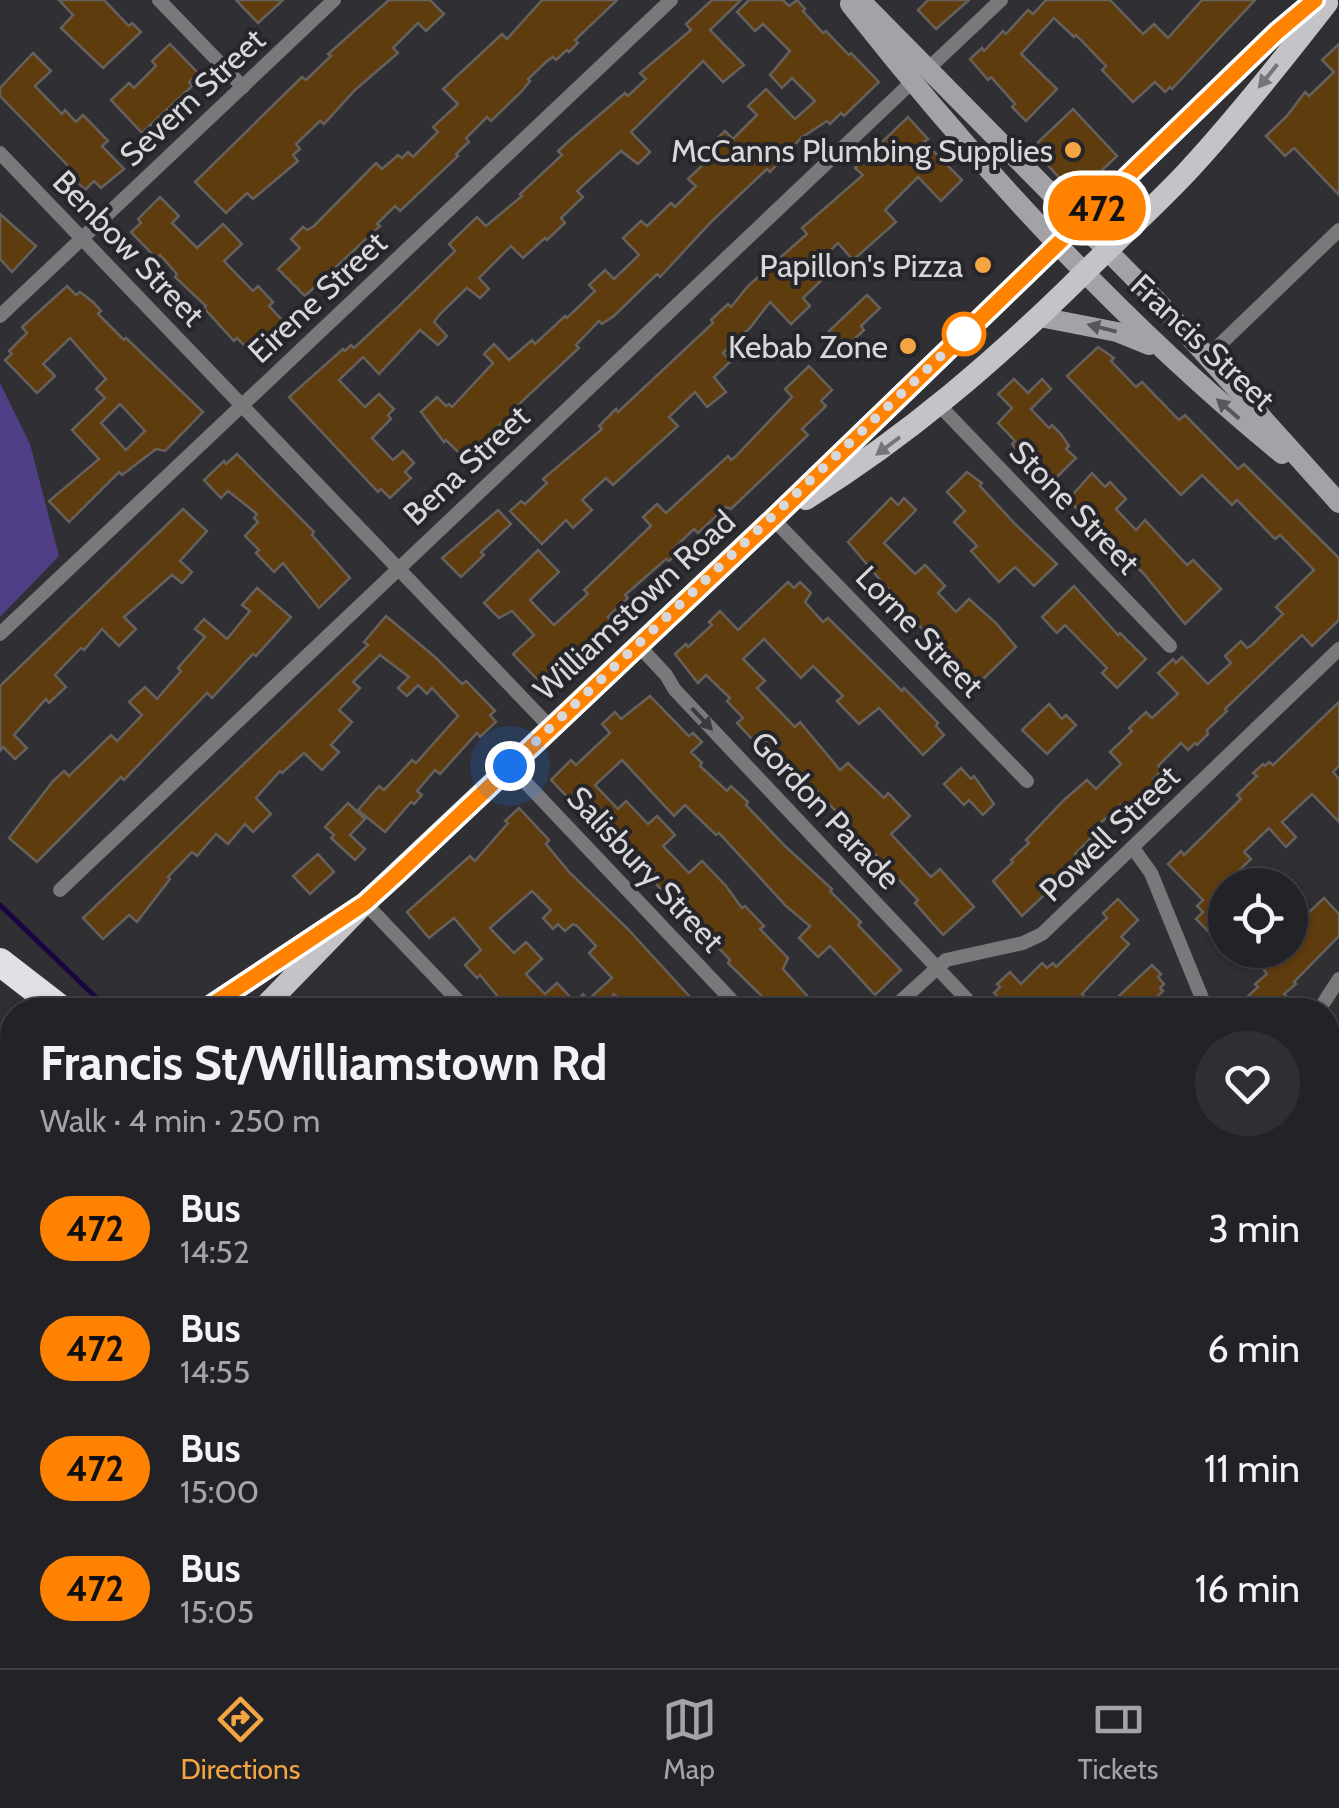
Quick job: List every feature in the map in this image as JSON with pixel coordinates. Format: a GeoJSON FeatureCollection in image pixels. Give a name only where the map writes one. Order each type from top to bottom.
{"type":"FeatureCollection","features":[{"type":"Feature","properties":{"kind":"highway"},"geometry":{"type":"LineString","coordinates":[[0,962],[39,998]]}},
{"type":"Feature","properties":{"kind":"main road","name":"Francis Street"},"geometry":{"type":"LineString","coordinates":[[847,0],[994,177],[1160,350],[1334,499]]}},
{"type":"Feature","properties":{"kind":"main road","name":"Francis Street"},"geometry":{"type":"LineString","coordinates":[[860,0],[930,67],[1208,356],[1334,499]]}},
{"type":"Feature","properties":{"kind":"main road","name":"Williamstown Road"},"geometry":{"type":"LineString","coordinates":[[273,998],[365,903],[1315,0]]}},
{"type":"Feature","properties":{"kind":"main road","name":"Williamstown Road"},"geometry":{"type":"LineString","coordinates":[[773,519],[873,458],[940,406],[1040,317],[1222,134],[1329,0]]}},
{"type":"Feature","properties":{"kind":"main road"},"geometry":{"type":"LineString","coordinates":[[1040,317],[1118,332],[1160,350]]}},
{"type":"Feature","properties":{"kind":"main road","name":"Williamstown Road"},"geometry":{"type":"LineString","coordinates":[[222,998],[365,903]]}},
{"type":"Feature","properties":{"kind":"street"},"geometry":{"type":"LineString","coordinates":[[159,0],[243,87]]}},
{"type":"Feature","properties":{"kind":"street","name":"Severn Street"},"geometry":{"type":"LineString","coordinates":[[0,316],[334,0]]}},
{"type":"Feature","properties":{"kind":"street","name":"Eirene Street"},"geometry":{"type":"LineString","coordinates":[[0,634],[672,0]]}},
{"type":"Feature","properties":{"kind":"street"},"geometry":{"type":"LineString","coordinates":[[930,67],[1001,0]]}},
{"type":"Feature","properties":{"kind":"street","name":"Bena Street"},"geometry":{"type":"LineString","coordinates":[[60,890],[912,82]]}},
{"type":"Feature","properties":{"kind":"street","name":"Benbow Street"},"geometry":{"type":"LineString","coordinates":[[0,153],[551,728]]}},
{"type":"Feature","properties":{"kind":"street"},"geometry":{"type":"LineString","coordinates":[[1208,356],[1339,230]]}},
{"type":"Feature","properties":{"kind":"street","name":"Stone Street"},"geometry":{"type":"LineString","coordinates":[[940,406],[1170,646]]}},
{"type":"Feature","properties":{"kind":"street","name":"Lorne Street"},"geometry":{"type":"LineString","coordinates":[[773,519],[1027,781]]}},
{"type":"Feature","properties":{"kind":"street","name":"Gordon Parade"},"geometry":{"type":"LineString","coordinates":[[639,646],[675,690],[966,998]]}},
{"type":"Feature","properties":{"kind":"street","name":"Powell Street"},"geometry":{"type":"LineString","coordinates":[[905,998],[937,968],[959,956],[1035,939],[1339,649]]}},
{"type":"Feature","properties":{"kind":"street","name":"Salisbury Street"},"geometry":{"type":"LineString","coordinates":[[510,766],[730,998]]}},
{"type":"Feature","properties":{"kind":"street"},"geometry":{"type":"LineString","coordinates":[[1133,848],[1151,873],[1202,998]]}},
{"type":"Feature","properties":{"kind":"street"},"geometry":{"type":"LineString","coordinates":[[365,903],[455,998]]}},
{"type":"Feature","properties":{"kind":"shaded area"},"geometry":{"type":"Polygon","coordinates":[[[0,383],[30,444],[59,556],[0,617],[0,383]]]}},
{"type":"Feature","properties":{"kind":"building"},"geometry":{"type":"Polygon","coordinates":[[[59,0],[104,0],[129,26],[132,23],[141,32],[103,68],[61,28],[73,15],[59,0]]]}},
{"type":"Feature","properties":{"kind":"building"},"geometry":{"type":"Polygon","coordinates":[[[236,0],[283,0],[258,23],[236,0]]]}},
{"type":"Feature","properties":{"kind":"building"},"geometry":{"type":"Polygon","coordinates":[[[389,0],[430,0],[444,14],[426,31],[418,23],[393,48],[398,53],[355,90],[324,124],[320,121],[296,144],[300,149],[293,155],[298,161],[253,199],[247,193],[226,213],[195,182],[302,77],[306,80],[331,56],[328,54],[389,0]]]}},
{"type":"Feature","properties":{"kind":"building"},"geometry":{"type":"Polygon","coordinates":[[[542,0],[617,0],[575,40],[578,43],[569,52],[546,62],[491,121],[487,117],[466,138],[469,142],[458,156],[400,211],[395,206],[377,224],[380,226],[305,296],[278,269],[300,248],[291,239],[303,227],[307,230],[314,226],[376,163],[382,169],[398,155],[402,158],[408,152],[413,157],[438,132],[433,127],[458,104],[443,89],[502,34],[507,39],[542,0]]]}},
{"type":"Feature","properties":{"kind":"building"},"geometry":{"type":"Polygon","coordinates":[[[712,0],[741,0],[710,30],[744,65],[723,82],[703,61],[631,132],[650,152],[638,164],[621,151],[577,191],[583,197],[561,218],[565,223],[547,240],[523,258],[511,246],[479,278],[489,289],[480,298],[467,288],[434,322],[447,336],[438,345],[420,330],[379,374],[363,357],[339,380],[365,407],[379,394],[394,409],[388,415],[391,419],[372,438],[393,460],[403,451],[414,463],[405,472],[411,478],[390,498],[381,489],[378,492],[289,397],[343,349],[351,345],[354,348],[398,307],[455,251],[449,244],[477,217],[486,226],[522,196],[562,155],[558,151],[646,79],[640,73],[691,30],[686,24],[712,0]]]}},
{"type":"Feature","properties":{"kind":"building"},"geometry":{"type":"Polygon","coordinates":[[[749,0],[783,0],[789,6],[797,0],[823,33],[826,31],[879,82],[844,116],[841,113],[830,124],[827,121],[801,138],[770,172],[767,169],[712,221],[660,277],[657,274],[614,316],[602,324],[599,321],[576,345],[579,348],[517,406],[521,410],[511,419],[508,416],[467,461],[444,442],[421,412],[437,397],[452,407],[493,363],[484,354],[494,344],[509,360],[567,318],[595,291],[589,285],[605,270],[614,279],[639,255],[623,238],[641,221],[647,226],[671,203],[675,207],[696,186],[688,179],[714,154],[707,148],[725,131],[733,139],[757,115],[748,106],[766,89],[795,119],[815,101],[792,78],[782,88],[770,75],[790,51],[763,24],[755,31],[737,12],[749,0]]]}},
{"type":"Feature","properties":{"kind":"building"},"geometry":{"type":"Polygon","coordinates":[[[928,0],[969,0],[936,29],[918,10],[928,0]]]}},
{"type":"Feature","properties":{"kind":"building"},"geometry":{"type":"Polygon","coordinates":[[[1046,0],[1110,0],[1143,34],[1154,24],[1168,38],[1202,0],[1255,0],[1172,89],[1165,92],[1155,82],[1133,102],[1102,70],[1106,66],[1054,18],[1021,54],[1057,89],[1026,121],[991,77],[988,80],[970,59],[1003,31],[1006,34],[1028,10],[1033,14],[1046,0]]]}},
{"type":"Feature","properties":{"kind":"building"},"geometry":{"type":"Polygon","coordinates":[[[170,44],[198,73],[189,82],[192,86],[142,133],[111,100],[129,83],[134,88],[156,66],[152,61],[170,44]]]}},
{"type":"Feature","properties":{"kind":"building"},"geometry":{"type":"Polygon","coordinates":[[[1339,44],[1339,195],[1294,148],[1285,156],[1266,136],[1305,92],[1309,96],[1334,72],[1322,60],[1339,44]]]}},
{"type":"Feature","properties":{"kind":"building"},"geometry":{"type":"Polygon","coordinates":[[[33,53],[51,71],[35,86],[62,114],[65,110],[76,122],[83,115],[108,141],[102,146],[124,169],[101,188],[94,181],[85,190],[75,180],[78,176],[0,96],[0,88],[33,53]]]}},
{"type":"Feature","properties":{"kind":"building","name":"McCanns Plumbing Supplies"},"geometry":{"type":"Polygon","coordinates":[[[1073,109],[1117,156],[1082,189],[1067,186],[1032,148],[1073,109]]]}},
{"type":"Feature","properties":{"kind":"building"},"geometry":{"type":"Polygon","coordinates":[[[908,117],[928,139],[924,142],[962,180],[941,201],[918,177],[885,210],[896,222],[853,260],[838,243],[814,266],[824,278],[803,298],[810,306],[791,324],[770,302],[723,353],[731,361],[714,377],[726,392],[707,407],[695,392],[669,417],[678,426],[613,485],[606,478],[582,500],[592,510],[573,528],[566,520],[542,544],[510,511],[521,501],[525,504],[547,483],[543,479],[602,429],[599,426],[616,409],[618,412],[713,323],[711,320],[728,304],[731,307],[748,286],[807,234],[802,228],[863,175],[855,168],[908,117]]]}},
{"type":"Feature","properties":{"kind":"building"},"geometry":{"type":"Polygon","coordinates":[[[160,197],[179,216],[172,223],[197,248],[223,224],[242,244],[224,261],[253,291],[258,286],[273,302],[269,306],[288,332],[265,354],[255,343],[249,350],[237,338],[234,341],[160,255],[157,259],[131,232],[160,197]]]}},
{"type":"Feature","properties":{"kind":"building"},"geometry":{"type":"Polygon","coordinates":[[[0,214],[36,246],[12,272],[0,259],[0,214]]]}},
{"type":"Feature","properties":{"kind":"building"},"geometry":{"type":"Polygon","coordinates":[[[67,286],[76,295],[80,292],[124,340],[203,412],[165,451],[156,449],[122,475],[119,472],[69,522],[49,501],[99,459],[72,430],[105,398],[96,389],[106,379],[70,338],[43,364],[55,376],[37,393],[5,360],[27,333],[22,327],[67,286]],[[120,404],[101,423],[126,450],[145,431],[120,404]]]}},
{"type":"Feature","properties":{"kind":"building"},"geometry":{"type":"Polygon","coordinates":[[[867,295],[880,308],[845,348],[829,331],[867,295]]]}},
{"type":"Feature","properties":{"kind":"building"},"geometry":{"type":"Polygon","coordinates":[[[1098,347],[1114,358],[1111,361],[1136,387],[1142,382],[1179,420],[1185,415],[1238,469],[1244,464],[1339,558],[1339,620],[1312,646],[1302,635],[1225,709],[1197,745],[1188,750],[1181,743],[1158,766],[1163,770],[1153,779],[1155,782],[1126,811],[1120,805],[1093,830],[1096,833],[1075,854],[1078,857],[1053,882],[1055,885],[1022,916],[993,881],[1064,800],[1087,780],[1096,789],[1121,764],[1110,752],[1132,731],[1129,728],[1146,712],[1152,718],[1178,694],[1158,673],[1173,659],[1176,663],[1182,657],[1208,684],[1231,663],[1225,656],[1241,641],[1247,648],[1252,645],[1283,614],[1276,607],[1314,570],[1280,535],[1275,539],[1237,500],[1232,505],[1202,475],[1181,495],[1067,376],[1098,347]]]}},
{"type":"Feature","properties":{"kind":"building"},"geometry":{"type":"Polygon","coordinates":[[[809,366],[832,390],[821,401],[826,406],[802,429],[808,435],[731,509],[726,507],[698,533],[694,529],[674,548],[678,553],[625,595],[628,598],[608,617],[611,621],[603,631],[566,668],[563,666],[544,683],[535,677],[513,654],[534,635],[512,611],[499,618],[484,603],[538,550],[559,572],[530,600],[554,625],[588,594],[584,590],[651,526],[643,517],[657,504],[666,513],[728,456],[731,460],[735,457],[792,397],[785,389],[809,366]]]}},
{"type":"Feature","properties":{"kind":"building"},"geometry":{"type":"Polygon","coordinates":[[[1014,379],[1028,393],[1042,379],[1051,389],[1031,409],[1049,428],[1052,425],[1061,434],[1069,446],[1066,449],[1076,458],[1050,484],[1021,456],[1012,444],[1015,441],[998,423],[1012,408],[998,394],[1014,379]]]}},
{"type":"Feature","properties":{"kind":"building"},"geometry":{"type":"Polygon","coordinates":[[[237,454],[314,532],[312,535],[350,578],[319,608],[283,563],[274,572],[256,553],[259,550],[245,536],[258,522],[254,518],[257,514],[228,491],[221,498],[204,480],[237,454]]]}},
{"type":"Feature","properties":{"kind":"building"},"geometry":{"type":"Polygon","coordinates":[[[967,472],[982,483],[980,486],[1016,525],[1057,564],[1034,586],[1015,567],[999,582],[971,551],[977,546],[954,522],[965,511],[947,492],[967,472]]]}},
{"type":"Feature","properties":{"kind":"building"},"geometry":{"type":"Polygon","coordinates":[[[1092,473],[1105,487],[1110,482],[1126,499],[1116,509],[1136,530],[1145,520],[1187,565],[1193,560],[1221,589],[1185,624],[1144,574],[1068,500],[1092,473]]]}},
{"type":"Feature","properties":{"kind":"building"},"geometry":{"type":"Polygon","coordinates":[[[891,498],[898,505],[904,498],[916,510],[884,543],[915,574],[925,565],[945,586],[938,593],[956,612],[969,599],[1016,647],[978,684],[890,597],[893,595],[848,542],[891,498]]]}},
{"type":"Feature","properties":{"kind":"building"},"geometry":{"type":"Polygon","coordinates":[[[183,509],[207,531],[180,561],[192,572],[182,583],[172,575],[124,617],[136,629],[119,646],[102,629],[84,650],[81,648],[55,675],[66,687],[49,703],[46,699],[14,735],[27,748],[15,759],[3,747],[0,751],[0,686],[183,509]]]}},
{"type":"Feature","properties":{"kind":"building"},"geometry":{"type":"Polygon","coordinates":[[[498,510],[511,524],[461,577],[442,558],[498,510]]]}},
{"type":"Feature","properties":{"kind":"building"},"geometry":{"type":"Polygon","coordinates":[[[788,582],[794,588],[800,582],[811,593],[805,602],[823,622],[828,618],[902,691],[904,688],[938,723],[936,726],[944,735],[923,755],[879,708],[859,724],[837,701],[843,696],[813,666],[801,678],[764,639],[743,659],[765,681],[757,688],[795,727],[800,722],[840,770],[848,763],[884,798],[888,793],[910,816],[891,834],[931,877],[940,869],[974,907],[943,935],[915,903],[918,900],[871,850],[868,853],[844,826],[848,824],[794,767],[791,770],[758,733],[752,739],[737,723],[743,718],[727,701],[730,698],[706,675],[698,683],[675,654],[712,625],[709,622],[720,611],[738,630],[788,582]]]}},
{"type":"Feature","properties":{"kind":"building"},"geometry":{"type":"Polygon","coordinates":[[[1074,586],[1118,635],[1146,659],[1117,688],[1102,673],[1107,668],[1065,625],[1057,633],[1042,617],[1074,586]]]}},
{"type":"Feature","properties":{"kind":"building"},"geometry":{"type":"Polygon","coordinates":[[[257,588],[291,617],[256,656],[253,654],[212,698],[207,693],[124,780],[121,777],[37,862],[9,838],[53,781],[64,771],[69,776],[111,735],[117,741],[142,715],[129,702],[145,687],[157,699],[205,637],[195,629],[204,619],[227,639],[250,611],[242,605],[257,588]]]}},
{"type":"Feature","properties":{"kind":"building"},"geometry":{"type":"Polygon","coordinates":[[[386,616],[462,684],[466,681],[495,711],[490,715],[496,722],[480,737],[477,733],[440,774],[435,770],[417,791],[422,795],[385,832],[358,810],[379,786],[384,790],[412,760],[416,763],[458,716],[432,688],[427,694],[418,685],[407,696],[398,688],[409,677],[380,655],[353,682],[360,688],[339,710],[352,722],[331,745],[339,752],[322,770],[304,753],[280,771],[256,798],[271,814],[253,832],[245,824],[228,844],[216,834],[197,856],[192,852],[168,877],[137,922],[129,915],[103,939],[83,918],[368,645],[364,642],[386,616]]]}},
{"type":"Feature","properties":{"kind":"building"},"geometry":{"type":"Polygon","coordinates":[[[650,696],[689,736],[693,733],[702,742],[691,752],[702,763],[700,766],[727,791],[731,786],[748,802],[746,805],[785,846],[832,889],[861,922],[858,925],[901,970],[875,995],[830,946],[818,957],[799,938],[810,926],[786,906],[719,833],[716,835],[685,805],[674,816],[622,760],[595,785],[618,809],[626,801],[648,824],[657,816],[675,835],[663,846],[689,873],[702,861],[742,908],[745,906],[764,926],[760,929],[788,958],[783,969],[809,998],[764,998],[692,924],[657,885],[658,877],[591,806],[584,814],[551,780],[571,760],[576,765],[610,733],[602,724],[615,712],[621,719],[650,696]]]}},
{"type":"Feature","properties":{"kind":"building"},"geometry":{"type":"Polygon","coordinates":[[[1339,702],[1339,766],[1333,772],[1339,779],[1339,822],[1312,794],[1282,822],[1296,837],[1286,847],[1269,828],[1244,852],[1251,859],[1242,868],[1208,868],[1208,931],[1196,919],[1203,912],[1197,906],[1203,900],[1168,864],[1181,851],[1184,855],[1241,799],[1237,795],[1257,776],[1253,773],[1263,764],[1273,765],[1339,702]]]}},
{"type":"Feature","properties":{"kind":"building"},"geometry":{"type":"Polygon","coordinates":[[[1049,704],[1062,719],[1066,715],[1076,725],[1047,754],[1022,730],[1049,704]]]}},
{"type":"Feature","properties":{"kind":"building"},"geometry":{"type":"Polygon","coordinates":[[[961,768],[971,779],[974,776],[994,804],[983,815],[969,800],[964,805],[944,784],[961,768]]]}},
{"type":"Feature","properties":{"kind":"building"},"geometry":{"type":"Polygon","coordinates":[[[348,803],[365,819],[350,835],[365,849],[355,860],[325,827],[348,803]]]}},
{"type":"Feature","properties":{"kind":"building"},"geometry":{"type":"Polygon","coordinates":[[[519,808],[549,840],[546,844],[569,872],[691,998],[618,998],[614,994],[610,998],[590,998],[612,978],[589,953],[596,946],[573,924],[565,931],[558,924],[553,929],[543,918],[551,910],[532,891],[490,928],[514,953],[526,942],[542,959],[526,974],[545,994],[557,983],[571,998],[499,998],[480,975],[477,978],[465,965],[481,950],[454,918],[429,938],[407,912],[470,856],[475,861],[508,823],[505,821],[519,808]]]}},
{"type":"Feature","properties":{"kind":"building"},"geometry":{"type":"Polygon","coordinates":[[[318,854],[334,872],[310,894],[293,876],[318,854]]]}},
{"type":"Feature","properties":{"kind":"building"},"geometry":{"type":"Polygon","coordinates":[[[1324,898],[1339,914],[1339,936],[1308,968],[1308,913],[1324,898]]]}},
{"type":"Feature","properties":{"kind":"building"},"geometry":{"type":"Polygon","coordinates":[[[1118,899],[1138,920],[1121,937],[1129,944],[1082,994],[1086,998],[999,998],[994,993],[1000,987],[997,984],[1010,972],[1021,984],[1042,963],[1047,968],[1053,963],[1056,967],[1107,918],[1103,913],[1118,899]]]}},
{"type":"Feature","properties":{"kind":"building"},"geometry":{"type":"Polygon","coordinates":[[[1152,965],[1161,974],[1158,977],[1164,984],[1160,988],[1163,991],[1156,998],[1117,998],[1152,965]]]}},
{"type":"Feature","properties":{"kind":"building"},"geometry":{"type":"Polygon","coordinates":[[[1308,968],[1284,994],[1288,998],[1246,998],[1267,974],[1264,970],[1308,968]]]}},
{"type":"Feature","properties":{"kind":"waterway"},"geometry":{"type":"LineString","coordinates":[[0,905],[97,998]]}},
{"type":"Feature","properties":{"kind":"bus line","name":"472"},"geometry":{"type":"LineString","coordinates":[[221,998],[365,903],[398,873],[773,519],[1277,32],[1315,0]]}},
{"type":"Feature","properties":{"kind":"place","name":"McCanns Plumbing Supplies"},"geometry":{"type":"Point","coordinates":[1073,150]}},
{"type":"Feature","properties":{"kind":"place","name":"Papillon's Pizza"},"geometry":{"type":"Point","coordinates":[983,265]}},
{"type":"Feature","properties":{"kind":"place","name":"Kebab Zone"},"geometry":{"type":"Point","coordinates":[908,346]}},
{"type":"Feature","properties":{"kind":"route"},"geometry":{"type":"LineString","coordinates":[[510,766],[964,334]]}}]}
